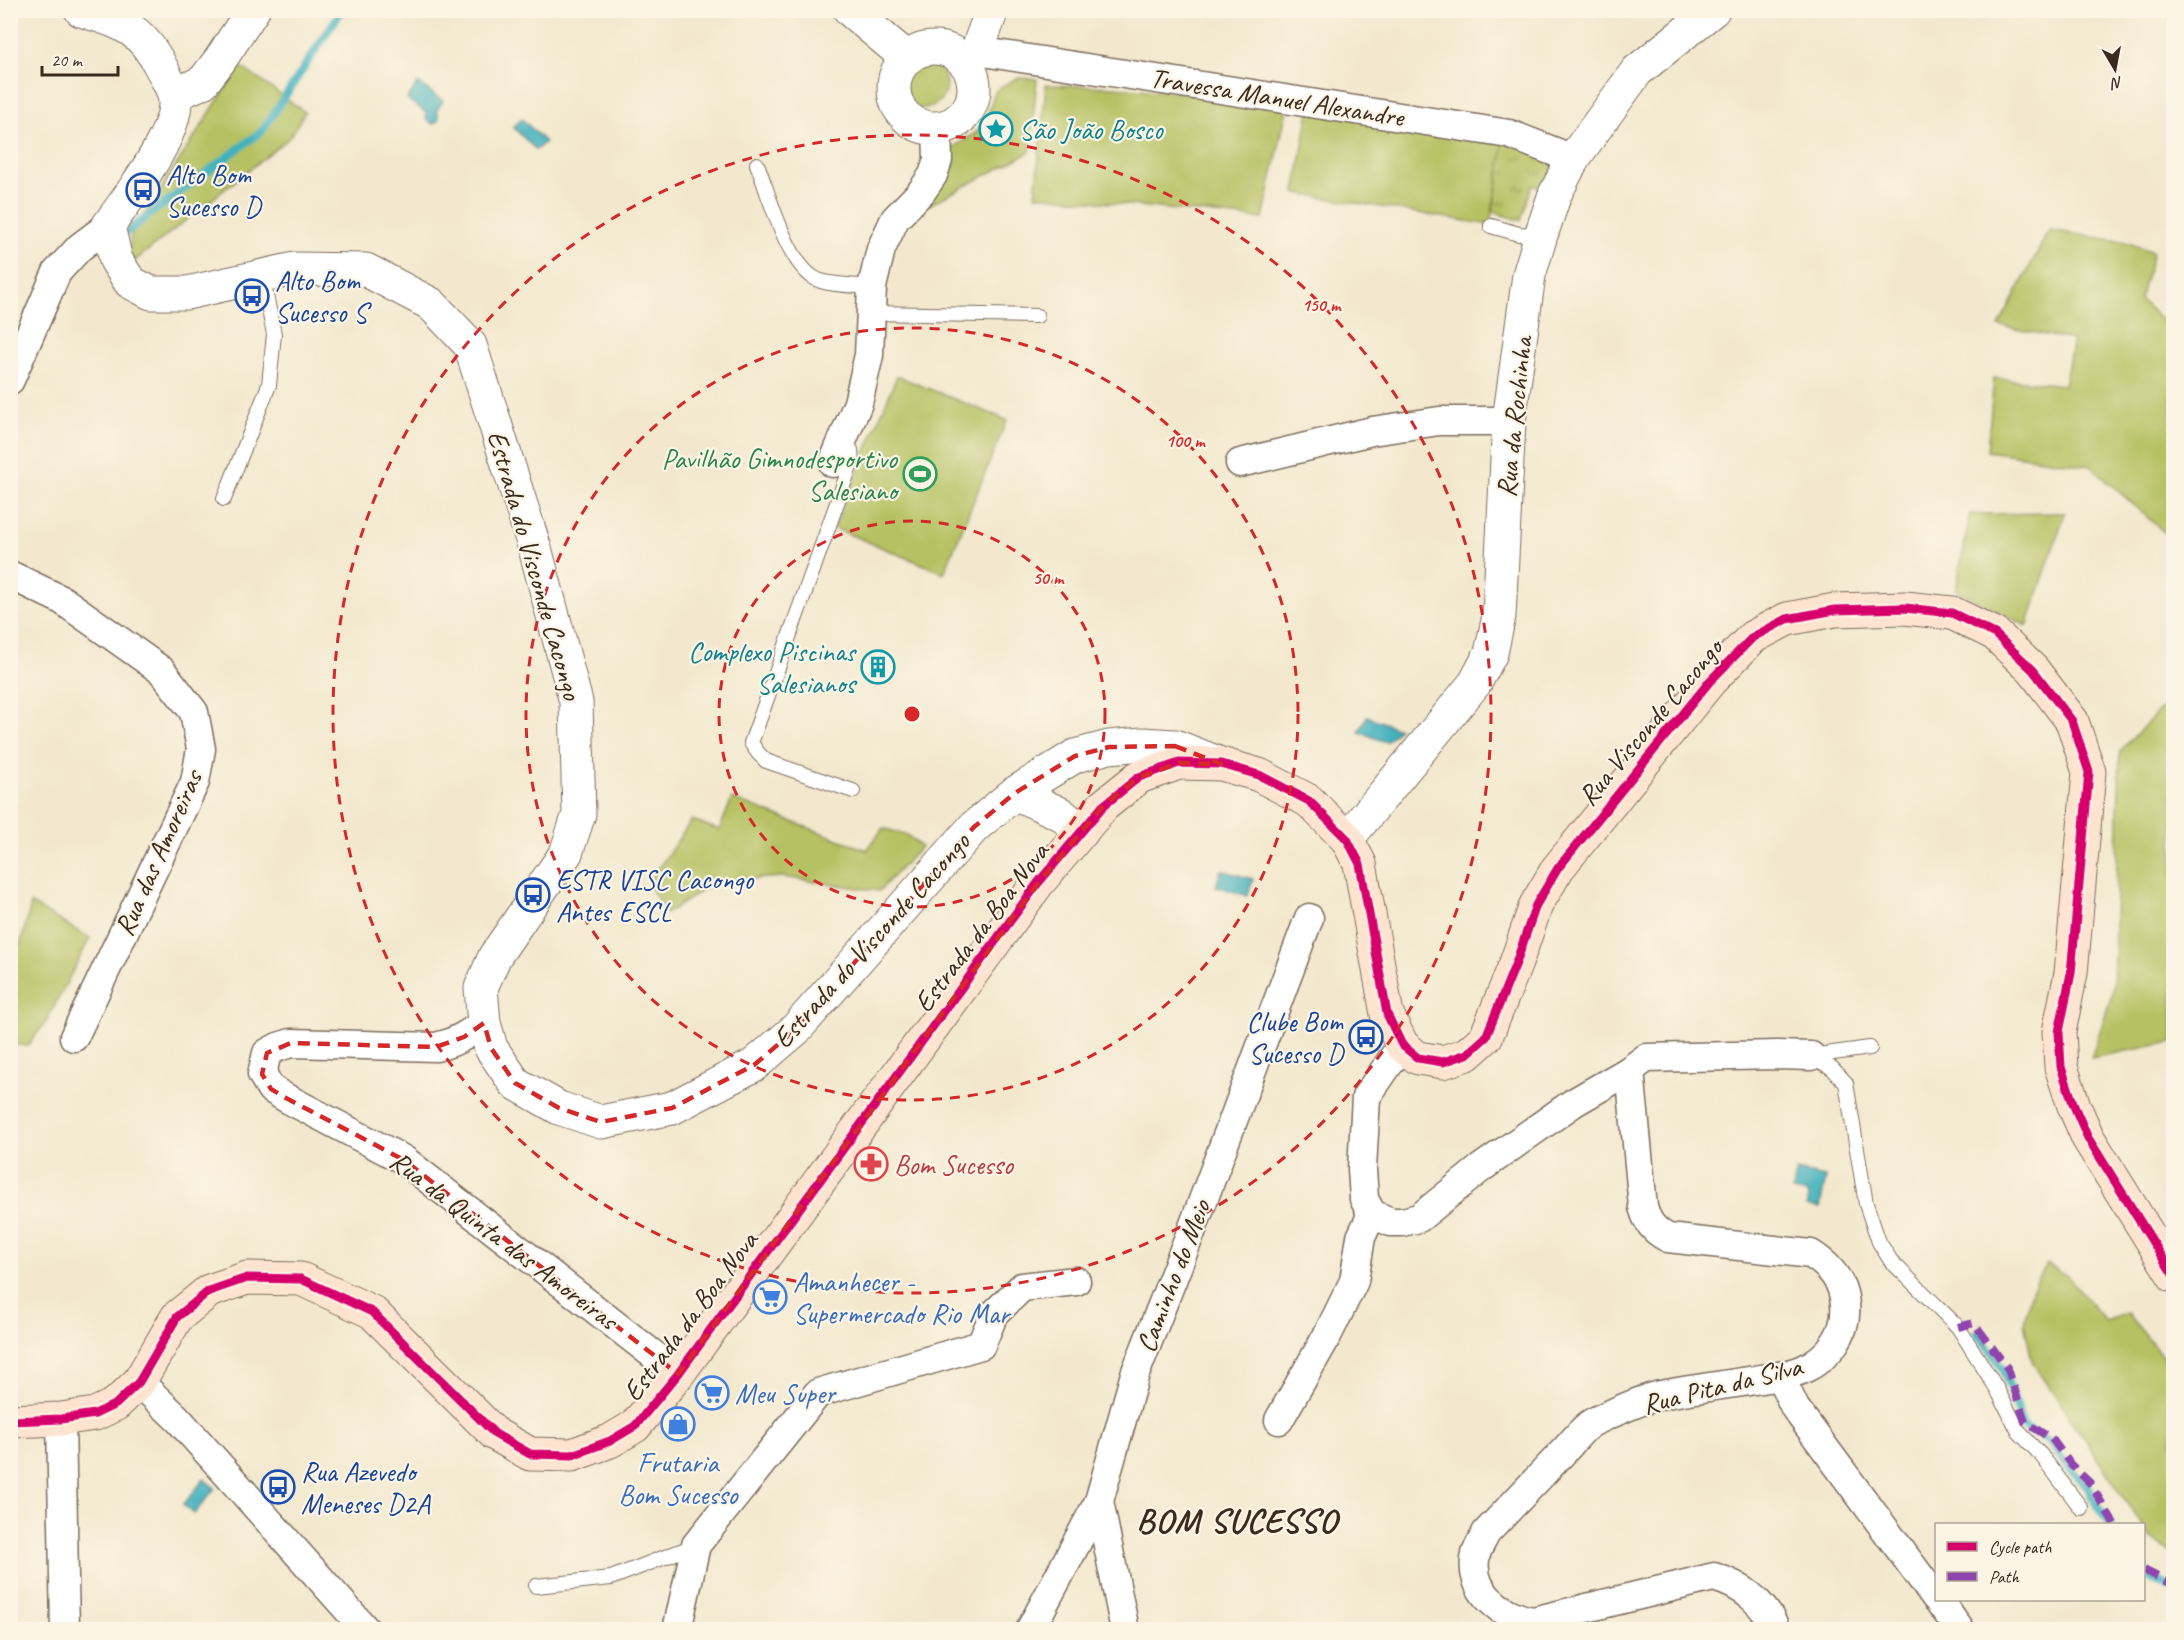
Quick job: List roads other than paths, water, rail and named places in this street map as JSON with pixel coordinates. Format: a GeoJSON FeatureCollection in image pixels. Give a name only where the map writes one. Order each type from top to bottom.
{"type":"FeatureCollection","features":[{"type":"Feature","properties":{"kind":"main road","name":"Rua Visconde Cacongo"},"geometry":{"type":"LineString","coordinates":[[1402,1045],[1418,1058],[1443,1062],[1467,1054],[1486,1037],[1516,963],[1536,905],[1558,868],[1710,681],[1753,637],[1787,619],[1835,610],[1905,608],[1952,613],[1995,633],[2033,670],[2072,721],[2089,772],[2071,973],[2059,1032],[2061,1067],[2088,1138],[2174,1276]]}},
{"type":"Feature","properties":{"kind":"main road"},"geometry":{"type":"LineString","coordinates":[[1082,832],[1103,806],[1139,777],[1179,763],[1221,764],[1259,774],[1309,801],[1347,838],[1360,864],[1387,1014],[1402,1045]]}},
{"type":"Feature","properties":{"kind":"main road","name":"Estrada da Boa Nova"},"geometry":{"type":"LineString","coordinates":[[10,1421],[61,1419],[95,1414],[116,1404],[138,1382],[177,1317],[209,1291],[247,1278],[301,1279],[372,1312],[495,1434],[530,1454],[572,1455],[610,1441],[635,1426],[678,1374],[1031,893],[1082,832]]}},
{"type":"Feature","properties":{"kind":"street"},"geometry":{"type":"LineString","coordinates":[[10,380],[57,272],[80,247],[108,226],[167,137],[174,117],[174,95],[155,56],[140,36],[123,23],[81,10]]}},
{"type":"Feature","properties":{"kind":"street"},"geometry":{"type":"LineString","coordinates":[[174,95],[204,82],[253,10]]}},
{"type":"Feature","properties":{"kind":"street"},"geometry":{"type":"LineString","coordinates":[[850,10],[907,58]]}},
{"type":"Feature","properties":{"kind":"street"},"geometry":{"type":"LineString","coordinates":[[972,57],[948,50],[927,49],[907,58],[897,71],[894,87],[897,104],[906,117],[921,126],[937,128],[958,121],[971,104],[974,83],[972,57],[992,10]]}},
{"type":"Feature","properties":{"kind":"street","name":"Rua da Rochinha"},"geometry":{"type":"LineString","coordinates":[[1347,838],[1475,683],[1491,653],[1499,616],[1509,421],[1529,275],[1555,194],[1573,159],[1638,70],[1713,10]]}},
{"type":"Feature","properties":{"kind":"street","name":"Travessa Manuel Alexandre"},"geometry":{"type":"LineString","coordinates":[[972,57],[1509,134],[1573,159]]}},
{"type":"Feature","properties":{"kind":"street"},"geometry":{"type":"LineString","coordinates":[[838,451],[858,403],[867,364],[872,300],[881,249],[895,219],[933,175],[938,160],[937,128]]}},
{"type":"Feature","properties":{"kind":"street","name":"Estrada do Visconde Cacongo"},"geometry":{"type":"LineString","coordinates":[[108,226],[116,260],[130,282],[151,293],[188,293],[294,269],[366,270],[431,304],[470,345],[536,552],[576,702],[579,814],[566,853],[495,956],[481,988],[484,1023],[492,1048],[515,1083],[560,1108],[601,1122],[672,1108],[754,1065],[795,1030],[974,827],[1015,793],[1075,756],[1109,747],[1142,744],[1175,746],[1221,764]]}},
{"type":"Feature","properties":{"kind":"street"},"geometry":{"type":"LineString","coordinates":[[1240,463],[1372,431],[1438,421],[1509,421]]}},
{"type":"Feature","properties":{"kind":"street","name":"Rua das Amoreiras"},"geometry":{"type":"LineString","coordinates":[[10,575],[62,600],[162,671],[194,712],[201,748],[195,782],[74,1037]]}},
{"type":"Feature","properties":{"kind":"street"},"geometry":{"type":"LineString","coordinates":[[1015,793],[1061,814],[1082,832]]}},
{"type":"Feature","properties":{"kind":"street","name":"Caminho do Meio"},"geometry":{"type":"LineString","coordinates":[[1030,1629],[1099,1501],[1136,1374],[1309,918]]}},
{"type":"Feature","properties":{"kind":"street","name":"Rua da Quinta das Amoreiras"},"geometry":{"type":"LineString","coordinates":[[484,1023],[452,1043],[436,1047],[291,1043],[267,1053],[262,1074],[271,1089],[279,1094],[404,1160],[678,1374]]}},
{"type":"Feature","properties":{"kind":"street"},"geometry":{"type":"LineString","coordinates":[[1402,1045],[1366,1097],[1362,1169],[1364,1199],[1372,1214],[1391,1222],[1419,1218],[1480,1168],[1573,1103],[1647,1058],[1811,1056]]}},
{"type":"Feature","properties":{"kind":"street","name":"Rua Pita da Silva"},"geometry":{"type":"LineString","coordinates":[[1630,1070],[1643,1207],[1652,1227],[1668,1238],[1811,1254],[1823,1262],[1840,1283],[1846,1310],[1844,1324],[1839,1337],[1820,1359],[1803,1370],[1780,1376],[1658,1396],[1591,1423],[1486,1533],[1476,1555],[1476,1568],[1482,1588],[1493,1604],[1518,1619],[1533,1621],[1714,1577],[1742,1588],[1753,1597],[1764,1608],[1776,1629]]}},
{"type":"Feature","properties":{"kind":"street"},"geometry":{"type":"LineString","coordinates":[[1279,1420],[1322,1346],[1354,1281],[1361,1237],[1372,1214]]}},
{"type":"Feature","properties":{"kind":"street"},"geometry":{"type":"LineString","coordinates":[[677,1629],[696,1545],[818,1393],[981,1345],[994,1314],[1022,1287],[1076,1281]]}},
{"type":"Feature","properties":{"kind":"street"},"geometry":{"type":"LineString","coordinates":[[1780,1376],[1795,1408],[1935,1596]]}},
{"type":"Feature","properties":{"kind":"street"},"geometry":{"type":"LineString","coordinates":[[138,1382],[178,1419],[366,1629]]}},
{"type":"Feature","properties":{"kind":"street"},"geometry":{"type":"LineString","coordinates":[[61,1419],[65,1629]]}},
{"type":"Feature","properties":{"kind":"street"},"geometry":{"type":"LineString","coordinates":[[1099,1501],[1125,1629]]}},
{"type":"Feature","properties":{"kind":"street"},"geometry":{"type":"LineString","coordinates":[[1939,1601],[1960,1629]]}},
{"type":"Feature","properties":{"kind":"lane"},"geometry":{"type":"LineString","coordinates":[[757,165],[792,255],[804,271],[820,281],[872,300],[1037,316]]}},
{"type":"Feature","properties":{"kind":"lane"},"geometry":{"type":"LineString","coordinates":[[1491,226],[1519,234],[1541,235]]}},
{"type":"Feature","properties":{"kind":"lane"},"geometry":{"type":"LineString","coordinates":[[224,499],[269,385],[274,334],[262,276]]}},
{"type":"Feature","properties":{"kind":"lane"},"geometry":{"type":"LineString","coordinates":[[838,451],[851,450],[852,461],[752,743],[766,761],[853,791]]}},
{"type":"Feature","properties":{"kind":"lane"},"geometry":{"type":"LineString","coordinates":[[1811,1056],[1870,1048]]}},
{"type":"Feature","properties":{"kind":"lane"},"geometry":{"type":"LineString","coordinates":[[1811,1056],[1832,1068],[1846,1083],[1866,1204],[1879,1242],[1891,1261],[1958,1327],[1997,1389],[2019,1432],[2041,1455],[2081,1508]]}},
{"type":"Feature","properties":{"kind":"lane"},"geometry":{"type":"LineString","coordinates":[[536,1586],[611,1578],[696,1545]]}},
{"type":"Feature","properties":{"kind":"water"},"geometry":{"type":"Polygon","coordinates":[[[418,83],[443,101],[436,111],[439,120],[433,124],[426,119],[426,113],[407,99],[418,83]]]}},
{"type":"Feature","properties":{"kind":"water"},"geometry":{"type":"Polygon","coordinates":[[[522,119],[545,142],[536,150],[513,127],[522,119]]]}},
{"type":"Feature","properties":{"kind":"water"},"geometry":{"type":"Polygon","coordinates":[[[1367,716],[1399,729],[1386,742],[1359,732],[1367,716]]]}},
{"type":"Feature","properties":{"kind":"water"},"geometry":{"type":"Polygon","coordinates":[[[1221,870],[1253,879],[1248,896],[1216,886],[1221,870]]]}},
{"type":"Feature","properties":{"kind":"water"},"geometry":{"type":"Polygon","coordinates":[[[1796,1171],[1826,1177],[1820,1208],[1807,1206],[1809,1194],[1793,1191],[1796,1171]]]}},
{"type":"Feature","properties":{"kind":"water"},"geometry":{"type":"Polygon","coordinates":[[[204,1479],[215,1488],[194,1514],[183,1505],[204,1479]]]}},
{"type":"Feature","properties":{"kind":"waterway"},"geometry":{"type":"LineString","coordinates":[[121,236],[262,131],[342,10]]}},
{"type":"Feature","properties":{"kind":"waterway"},"geometry":{"type":"LineString","coordinates":[[1977,1333],[2004,1371],[2022,1424],[2049,1441],[2068,1467],[2087,1486],[2109,1523]]}},
{"type":"Feature","properties":{"kind":"waterway"},"geometry":{"type":"LineString","coordinates":[[2145,1574],[2174,1589]]}},
{"type":"Feature","properties":{"kind":"place","name":"São João Bosco"},"geometry":{"type":"Point","coordinates":[996,129]}},
{"type":"Feature","properties":{"kind":"place","name":"Alto Bom Sucesso D"},"geometry":{"type":"Point","coordinates":[143,190]}},
{"type":"Feature","properties":{"kind":"place","name":"Alto Bom Sucesso S"},"geometry":{"type":"Point","coordinates":[252,296]}},
{"type":"Feature","properties":{"kind":"place","name":"Pavilhão Gimnodesportivo Salesiano"},"geometry":{"type":"Point","coordinates":[920,474]}},
{"type":"Feature","properties":{"kind":"place","name":"Complexo Piscinas Salesianos"},"geometry":{"type":"Point","coordinates":[878,667]}},
{"type":"Feature","properties":{"kind":"place","name":"ESTR VISC Cacongo Antes ESCL"},"geometry":{"type":"Point","coordinates":[533,895]}},
{"type":"Feature","properties":{"kind":"place","name":"Clube Bom Sucesso D"},"geometry":{"type":"Point","coordinates":[1366,1037]}},
{"type":"Feature","properties":{"kind":"place","name":"Bom Sucesso"},"geometry":{"type":"Point","coordinates":[871,1164]}},
{"type":"Feature","properties":{"kind":"place","name":"Amanhecer - Supermercado Rio Mar"},"geometry":{"type":"Point","coordinates":[770,1297]}},
{"type":"Feature","properties":{"kind":"place","name":"Meu Super"},"geometry":{"type":"Point","coordinates":[712,1393]}},
{"type":"Feature","properties":{"kind":"place","name":"Frutaria Bom Sucesso"},"geometry":{"type":"Point","coordinates":[678,1424]}},
{"type":"Feature","properties":{"kind":"place","name":"Rua Azevedo Meneses D2A"},"geometry":{"type":"Point","coordinates":[278,1487]}},
{"type":"Feature","properties":{"kind":"district","name":"BOM SUCESSO"},"geometry":{"type":"Point","coordinates":[1237,1520]}}]}
